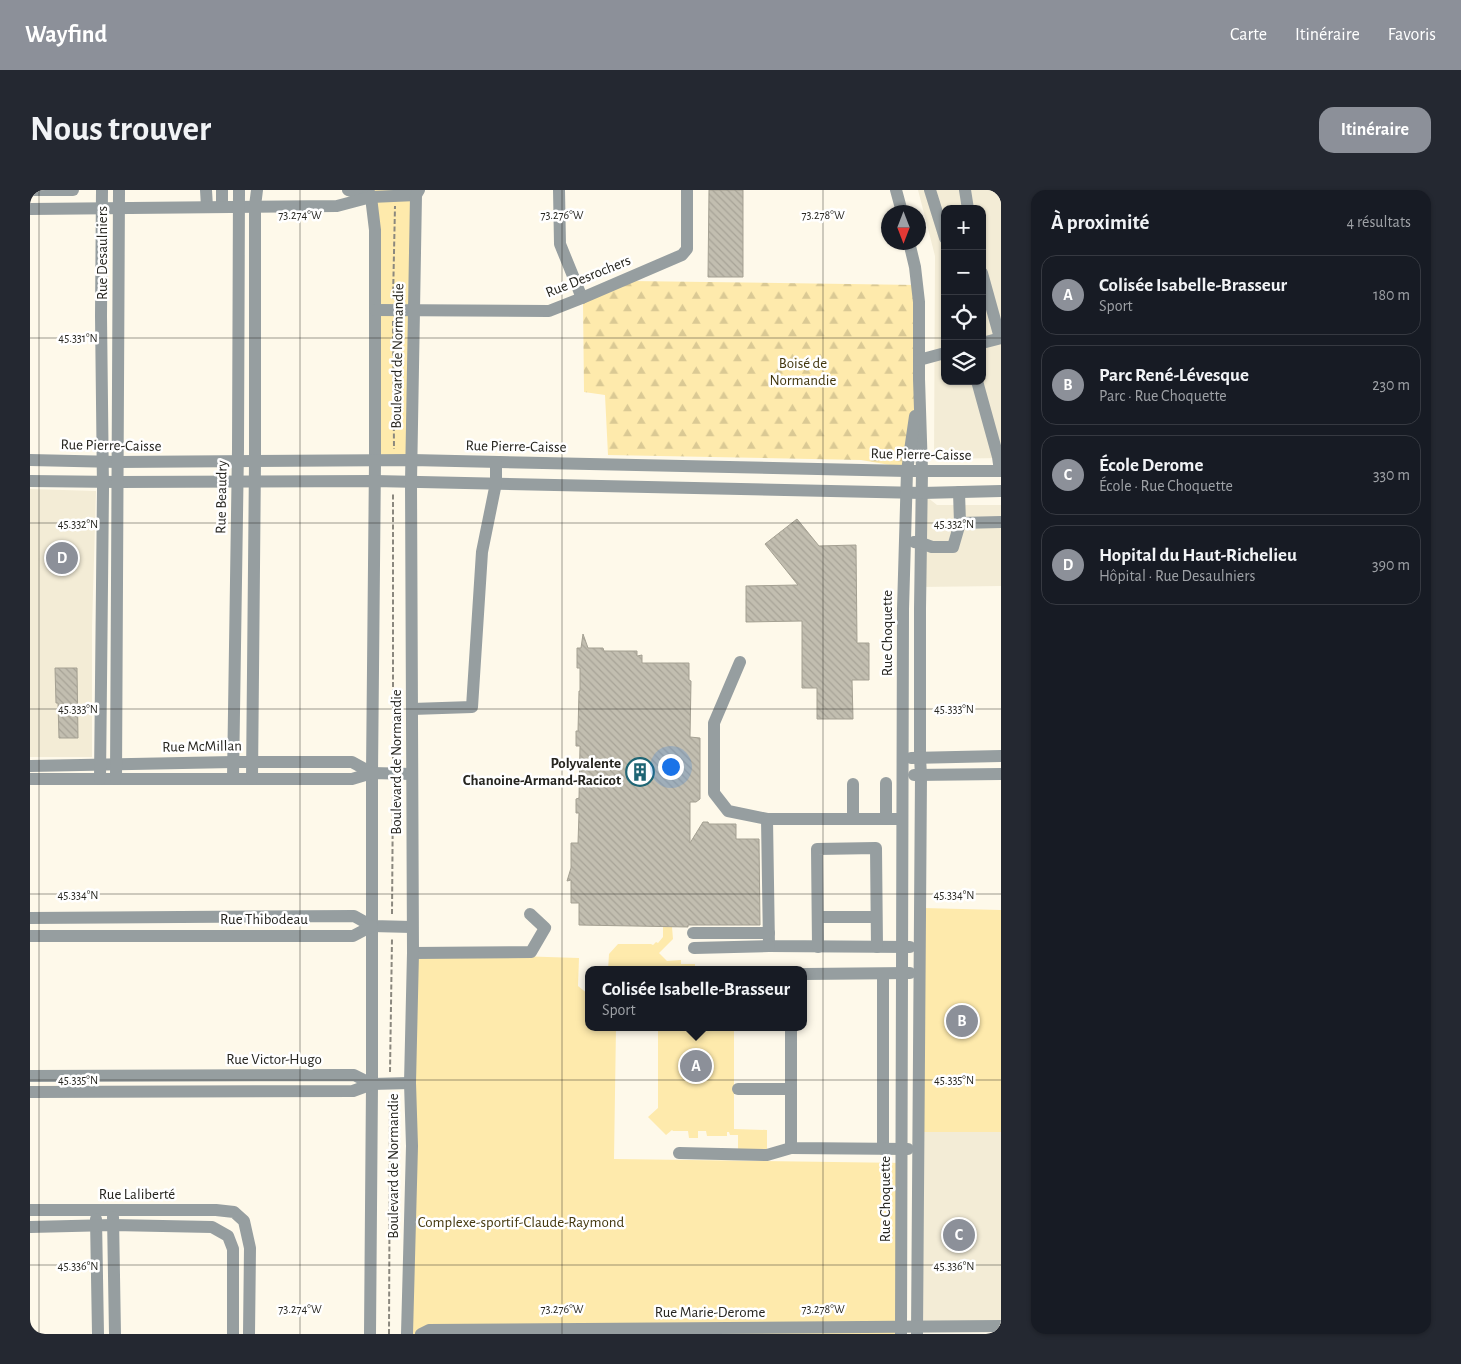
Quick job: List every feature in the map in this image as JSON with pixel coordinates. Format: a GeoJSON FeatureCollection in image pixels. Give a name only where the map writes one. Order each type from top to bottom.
{"type":"FeatureCollection","features":[{"type":"Feature","properties":{"kind":"street"},"geometry":{"type":"LineString","coordinates":[[30,190],[74,190],[75,209]]}},
{"type":"Feature","properties":{"kind":"street"},"geometry":{"type":"LineString","coordinates":[[58,190],[59,209]]}},
{"type":"Feature","properties":{"kind":"street","name":"Rue Desaulniers"},"geometry":{"type":"LineString","coordinates":[[100,779],[102,190]]}},
{"type":"Feature","properties":{"kind":"street","name":"Rue Desaulniers"},"geometry":{"type":"LineString","coordinates":[[116,779],[119,190]]}},
{"type":"Feature","properties":{"kind":"street"},"geometry":{"type":"LineString","coordinates":[[206,190],[207,207]]}},
{"type":"Feature","properties":{"kind":"street"},"geometry":{"type":"LineString","coordinates":[[222,190],[222,207]]}},
{"type":"Feature","properties":{"kind":"street","name":"Rue Beaudry"},"geometry":{"type":"LineString","coordinates":[[233,778],[238,481],[239,190]]}},
{"type":"Feature","properties":{"kind":"street"},"geometry":{"type":"LineString","coordinates":[[252,779],[255,206],[257,190]]}},
{"type":"Feature","properties":{"kind":"street"},"geometry":{"type":"LineString","coordinates":[[348,190],[369,194],[417,192]]}},
{"type":"Feature","properties":{"kind":"street"},"geometry":{"type":"LineString","coordinates":[[559,190],[560,244],[582,298]]}},
{"type":"Feature","properties":{"kind":"street","name":"Rue Desrochers"},"geometry":{"type":"LineString","coordinates":[[375,310],[549,311],[682,255],[687,249],[687,190]]}},
{"type":"Feature","properties":{"kind":"street"},"geometry":{"type":"LineString","coordinates":[[896,190],[900,205]]}},
{"type":"Feature","properties":{"kind":"street"},"geometry":{"type":"LineString","coordinates":[[930,190],[941,225]]}},
{"type":"Feature","properties":{"kind":"street"},"geometry":{"type":"LineString","coordinates":[[965,190],[967,205]]}},
{"type":"Feature","properties":{"kind":"street","name":"Boulevard de Normandie"},"geometry":{"type":"LineString","coordinates":[[407,1334],[412,1146],[410,1083],[413,953],[411,482],[417,192]]}},
{"type":"Feature","properties":{"kind":"street"},"geometry":{"type":"LineString","coordinates":[[30,209],[337,206],[369,194]]}},
{"type":"Feature","properties":{"kind":"street","name":"Boulevard de Normandie"},"geometry":{"type":"LineString","coordinates":[[369,194],[375,230],[370,1334]]}},
{"type":"Feature","properties":{"kind":"street","name":"Rue Choquette"},"geometry":{"type":"LineString","coordinates":[[911,250],[920,302],[922,471],[917,1330]]}},
{"type":"Feature","properties":{"kind":"street"},"geometry":{"type":"LineString","coordinates":[[986,287],[1000,338],[986,342]]}},
{"type":"Feature","properties":{"kind":"street"},"geometry":{"type":"LineString","coordinates":[[238,293],[255,293]]}},
{"type":"Feature","properties":{"kind":"street","name":"Rue Desaulniers"},"geometry":{"type":"LineString","coordinates":[[101,316],[118,317]]}},
{"type":"Feature","properties":{"kind":"street"},"geometry":{"type":"LineString","coordinates":[[920,360],[941,354]]}},
{"type":"Feature","properties":{"kind":"street"},"geometry":{"type":"LineString","coordinates":[[239,360],[255,360]]}},
{"type":"Feature","properties":{"kind":"street","name":"Rue Choquette"},"geometry":{"type":"LineString","coordinates":[[901,1330],[904,542],[907,470],[920,379]]}},
{"type":"Feature","properties":{"kind":"street"},"geometry":{"type":"LineString","coordinates":[[978,385],[998,444],[1001,470]]}},
{"type":"Feature","properties":{"kind":"street","name":"Rue Pierre-Caisse"},"geometry":{"type":"LineString","coordinates":[[30,460],[101,462],[412,460],[922,471],[1001,470]]}},
{"type":"Feature","properties":{"kind":"street"},"geometry":{"type":"LineString","coordinates":[[412,709],[472,707],[482,552],[496,483],[496,462]]}},
{"type":"Feature","properties":{"kind":"street"},"geometry":{"type":"LineString","coordinates":[[542,484],[543,463]]}},
{"type":"Feature","properties":{"kind":"street"},"geometry":{"type":"LineString","coordinates":[[610,486],[612,464]]}},
{"type":"Feature","properties":{"kind":"street"},"geometry":{"type":"LineString","coordinates":[[688,487],[689,466]]}},
{"type":"Feature","properties":{"kind":"street"},"geometry":{"type":"LineString","coordinates":[[30,481],[375,481],[922,493],[1001,491]]}},
{"type":"Feature","properties":{"kind":"street"},"geometry":{"type":"LineString","coordinates":[[904,542],[921,542],[932,547],[953,547],[960,523],[959,492]]}},
{"type":"Feature","properties":{"kind":"street"},"geometry":{"type":"LineString","coordinates":[[960,523],[1001,522]]}},
{"type":"Feature","properties":{"kind":"street"},"geometry":{"type":"LineString","coordinates":[[903,609],[920,609]]}},
{"type":"Feature","properties":{"kind":"street"},"geometry":{"type":"LineString","coordinates":[[102,612],[116,612]]}},
{"type":"Feature","properties":{"kind":"street"},"geometry":{"type":"LineString","coordinates":[[234,635],[253,635]]}},
{"type":"Feature","properties":{"kind":"street"},"geometry":{"type":"LineString","coordinates":[[740,662],[714,723],[714,793],[728,811],[767,819],[902,819]]}},
{"type":"Feature","properties":{"kind":"street"},"geometry":{"type":"LineString","coordinates":[[903,758],[1001,756]]}},
{"type":"Feature","properties":{"kind":"street","name":"Rue McMillan"},"geometry":{"type":"LineString","coordinates":[[30,766],[352,762],[372,773]]}},
{"type":"Feature","properties":{"kind":"street","name":"Rue McMillan"},"geometry":{"type":"LineString","coordinates":[[30,779],[352,779],[372,773],[412,774]]}},
{"type":"Feature","properties":{"kind":"street"},"geometry":{"type":"LineString","coordinates":[[903,776],[1001,774]]}},
{"type":"Feature","properties":{"kind":"street"},"geometry":{"type":"LineString","coordinates":[[886,783],[886,819]]}},
{"type":"Feature","properties":{"kind":"street"},"geometry":{"type":"LineString","coordinates":[[853,784],[853,819]]}},
{"type":"Feature","properties":{"kind":"street"},"geometry":{"type":"LineString","coordinates":[[767,819],[769,946]]}},
{"type":"Feature","properties":{"kind":"street"},"geometry":{"type":"LineString","coordinates":[[818,947],[817,848],[876,848],[877,947]]}},
{"type":"Feature","properties":{"kind":"street"},"geometry":{"type":"LineString","coordinates":[[902,888],[920,888]]}},
{"type":"Feature","properties":{"kind":"street"},"geometry":{"type":"LineString","coordinates":[[413,953],[531,952],[544,928],[530,914]]}},
{"type":"Feature","properties":{"kind":"street","name":"Rue Thibodeau"},"geometry":{"type":"LineString","coordinates":[[30,918],[354,916],[372,926],[412,927]]}},
{"type":"Feature","properties":{"kind":"street"},"geometry":{"type":"LineString","coordinates":[[153,917],[153,935]]}},
{"type":"Feature","properties":{"kind":"street"},"geometry":{"type":"LineString","coordinates":[[818,917],[876,917]]}},
{"type":"Feature","properties":{"kind":"street","name":"Rue Thibodeau"},"geometry":{"type":"LineString","coordinates":[[30,936],[353,936],[372,926]]}},
{"type":"Feature","properties":{"kind":"street"},"geometry":{"type":"LineString","coordinates":[[693,933],[769,933]]}},
{"type":"Feature","properties":{"kind":"street"},"geometry":{"type":"LineString","coordinates":[[694,948],[769,946],[920,947]]}},
{"type":"Feature","properties":{"kind":"street"},"geometry":{"type":"LineString","coordinates":[[807,974],[920,973]]}},
{"type":"Feature","properties":{"kind":"street"},"geometry":{"type":"LineString","coordinates":[[882,974],[883,1149]]}},
{"type":"Feature","properties":{"kind":"street"},"geometry":{"type":"LineString","coordinates":[[791,1031],[791,1148]]}},
{"type":"Feature","properties":{"kind":"street"},"geometry":{"type":"LineString","coordinates":[[901,1065],[918,1065]]}},
{"type":"Feature","properties":{"kind":"street","name":"Rue Victor-Hugo"},"geometry":{"type":"LineString","coordinates":[[30,1076],[354,1075],[372,1084]]}},
{"type":"Feature","properties":{"kind":"street"},"geometry":{"type":"LineString","coordinates":[[174,1076],[174,1092]]}},
{"type":"Feature","properties":{"kind":"street","name":"Rue Victor-Hugo"},"geometry":{"type":"LineString","coordinates":[[30,1092],[353,1091],[372,1084],[410,1083]]}},
{"type":"Feature","properties":{"kind":"street"},"geometry":{"type":"LineString","coordinates":[[738,1089],[791,1089]]}},
{"type":"Feature","properties":{"kind":"street"},"geometry":{"type":"LineString","coordinates":[[679,1153],[767,1155],[791,1148],[918,1149]]}},
{"type":"Feature","properties":{"kind":"street","name":"Rue Laliberté"},"geometry":{"type":"LineString","coordinates":[[30,1210],[216,1210],[234,1212],[242,1220]]}},
{"type":"Feature","properties":{"kind":"street"},"geometry":{"type":"LineString","coordinates":[[95,1210],[97,1226],[98,1334]]}},
{"type":"Feature","properties":{"kind":"street"},"geometry":{"type":"LineString","coordinates":[[112,1210],[115,1334]]}},
{"type":"Feature","properties":{"kind":"street"},"geometry":{"type":"LineString","coordinates":[[232,1334],[233,1249],[228,1236],[242,1220],[244,1221],[250,1248],[249,1334]]}},
{"type":"Feature","properties":{"kind":"street","name":"Rue Laliberté"},"geometry":{"type":"LineString","coordinates":[[30,1227],[113,1225],[212,1227],[228,1236]]}},
{"type":"Feature","properties":{"kind":"street","name":"Rue Marie-Derome"},"geometry":{"type":"LineString","coordinates":[[421,1334],[429,1330],[547,1332],[917,1330],[1001,1326]]}},
{"type":"Feature","properties":{"kind":"shaded area"},"geometry":{"type":"Polygon","coordinates":[[[918,190],[1001,190],[1001,458],[934,459],[935,256],[926,221],[926,205],[922,205],[918,190]]]}},
{"type":"Feature","properties":{"kind":"shaded area"},"geometry":{"type":"Polygon","coordinates":[[[30,489],[96,491],[92,627],[92,757],[30,757],[30,489]]]}},
{"type":"Feature","properties":{"kind":"shaded area"},"geometry":{"type":"Polygon","coordinates":[[[922,493],[937,505],[1001,505],[1001,586],[920,587],[922,493]]]}},
{"type":"Feature","properties":{"kind":"shaded area"},"geometry":{"type":"Polygon","coordinates":[[[921,1132],[1001,1132],[1001,1326],[917,1327],[921,1132]]]}},
{"type":"Feature","properties":{"kind":"green space"},"geometry":{"type":"Polygon","coordinates":[[[368,190],[419,190],[412,460],[375,461],[368,190]]]}},
{"type":"Feature","properties":{"kind":"green space","name":"Boisé de Normandie"},"geometry":{"type":"Polygon","coordinates":[[[631,281],[918,285],[919,396],[908,468],[861,460],[608,455],[605,395],[584,392],[583,301],[631,281]]]}},
{"type":"Feature","properties":{"kind":"green space"},"geometry":{"type":"Polygon","coordinates":[[[923,908],[1001,910],[1001,1132],[921,1132],[923,908]]]}},
{"type":"Feature","properties":{"kind":"green space"},"geometry":{"type":"Polygon","coordinates":[[[663,927],[672,927],[673,939],[659,953],[667,961],[681,960],[681,964],[695,964],[695,966],[608,966],[609,954],[618,944],[653,945],[656,942],[658,943],[663,937],[663,927]]]}},
{"type":"Feature","properties":{"kind":"green space","name":"Complexe-sportif-Claude-Raymond"},"geometry":{"type":"Polygon","coordinates":[[[413,953],[579,958],[578,986],[585,992],[585,1031],[616,1031],[614,1159],[905,1163],[905,1334],[408,1334],[413,953]]]}},
{"type":"Feature","properties":{"kind":"green space"},"geometry":{"type":"Polygon","coordinates":[[[658,1031],[734,1031],[734,1129],[767,1130],[767,1149],[738,1149],[738,1135],[730,1135],[729,1132],[727,1132],[727,1136],[707,1136],[706,1131],[698,1131],[698,1138],[689,1138],[688,1131],[672,1130],[666,1135],[648,1117],[658,1108],[658,1031]]]}},
{"type":"Feature","properties":{"kind":"building"},"geometry":{"type":"Polygon","coordinates":[[[709,190],[743,190],[743,277],[708,277],[709,190]]]}},
{"type":"Feature","properties":{"kind":"building"},"geometry":{"type":"Polygon","coordinates":[[[797,519],[819,546],[856,545],[857,643],[869,643],[869,680],[852,680],[853,719],[817,719],[817,688],[802,688],[802,621],[746,622],[746,586],[798,585],[765,544],[797,519]]]}},
{"type":"Feature","properties":{"kind":"building","name":"Polyvalente Chanoine-Armand-Racicot"},"geometry":{"type":"Polygon","coordinates":[[[583,634],[588,648],[603,648],[604,651],[637,651],[637,656],[642,655],[642,663],[689,663],[689,680],[691,681],[690,737],[700,738],[700,799],[696,802],[690,802],[690,843],[703,822],[708,822],[709,824],[736,824],[736,839],[759,839],[760,925],[688,925],[688,927],[579,925],[579,903],[571,903],[571,880],[567,881],[571,868],[571,843],[578,843],[579,813],[576,813],[576,799],[579,798],[580,746],[576,746],[576,731],[578,731],[580,668],[577,668],[577,648],[581,648],[583,634]]]}},
{"type":"Feature","properties":{"kind":"building"},"geometry":{"type":"Polygon","coordinates":[[[55,668],[77,668],[78,738],[59,738],[55,668]]]}},
{"type":"Feature","properties":{"kind":"place","name":"Hopital du Haut-Richelieu"},"geometry":{"type":"Point","coordinates":[62,558]}},
{"type":"Feature","properties":{"kind":"place","name":"Polyvalente Chanoine-Armand-Racicot"},"geometry":{"type":"Point","coordinates":[640,772]}},
{"type":"Feature","properties":{"kind":"place","name":"Parc René-Lévesque"},"geometry":{"type":"Point","coordinates":[962,1021]}},
{"type":"Feature","properties":{"kind":"place","name":"Colisée Isabelle-Brasseur"},"geometry":{"type":"Point","coordinates":[696,1066]}},
{"type":"Feature","properties":{"kind":"place","name":"École Derome"},"geometry":{"type":"Point","coordinates":[959,1235]}}]}
